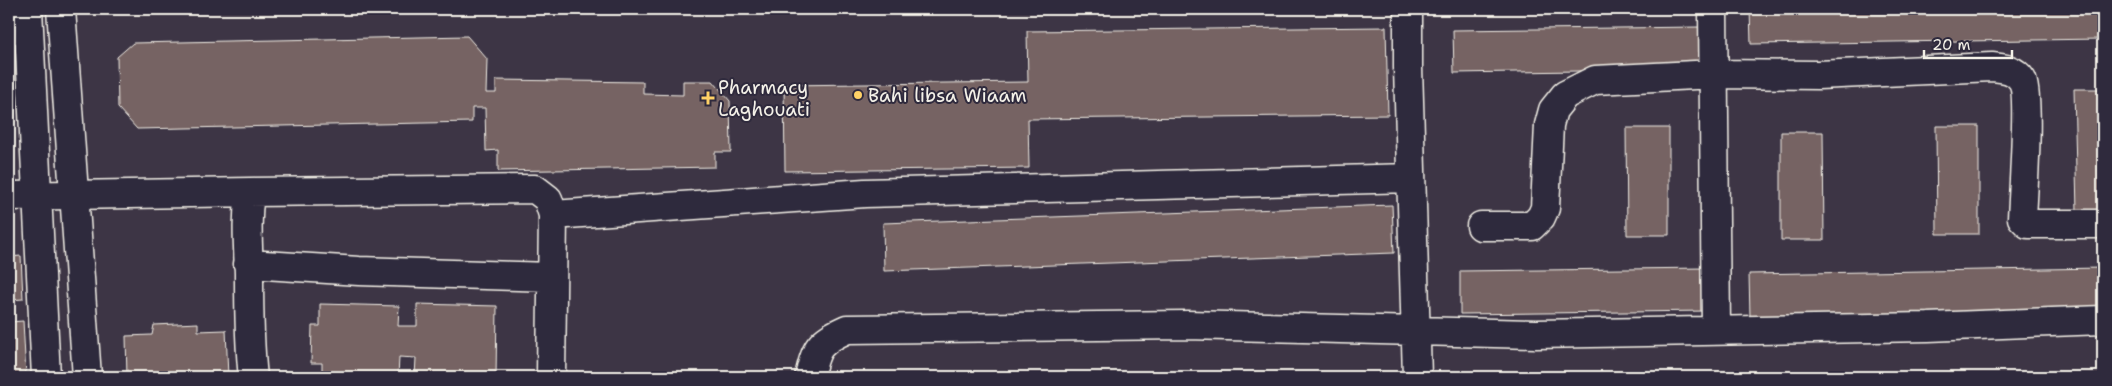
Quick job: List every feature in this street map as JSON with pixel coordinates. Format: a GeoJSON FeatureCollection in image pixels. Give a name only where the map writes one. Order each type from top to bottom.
{"type":"FeatureCollection","features":[{"type":"Feature","properties":{"kind":"street"},"geometry":{"type":"LineString","coordinates":[[61,9],[87,377]]}},
{"type":"Feature","properties":{"kind":"street"},"geometry":{"type":"LineString","coordinates":[[1408,9],[1417,377]]}},
{"type":"Feature","properties":{"kind":"street"},"geometry":{"type":"LineString","coordinates":[[1713,9],[1716,330]]}},
{"type":"Feature","properties":{"kind":"street"},"geometry":{"type":"LineString","coordinates":[[22,22],[38,197],[46,377]]}},
{"type":"Feature","properties":{"kind":"street"},"geometry":{"type":"LineString","coordinates":[[1481,226],[1532,226],[1541,217],[1546,208],[1549,125],[1553,110],[1565,95],[1595,80],[1715,74],[1818,75],[1992,67],[2010,69],[2023,81],[2026,104],[2022,218],[2028,224],[2103,224]]}},
{"type":"Feature","properties":{"kind":"street"},"geometry":{"type":"LineString","coordinates":[[553,215],[866,194],[1411,178]]}},
{"type":"Feature","properties":{"kind":"street"},"geometry":{"type":"LineString","coordinates":[[9,196],[535,190],[548,199],[553,215],[551,377]]}},
{"type":"Feature","properties":{"kind":"street"},"geometry":{"type":"LineString","coordinates":[[250,192],[246,221],[250,348],[253,377]]}},
{"type":"Feature","properties":{"kind":"street"},"geometry":{"type":"LineString","coordinates":[[248,264],[359,271],[551,277]]}},
{"type":"Feature","properties":{"kind":"street"},"geometry":{"type":"LineString","coordinates":[[809,377],[814,355],[827,338],[846,329],[1187,325],[1536,334],[1928,327],[2103,320]]}},
{"type":"Feature","properties":{"kind":"building"},"geometry":{"type":"Polygon","coordinates":[[[1750,9],[2103,9],[2103,39],[1751,44],[1750,9]]]}},
{"type":"Feature","properties":{"kind":"building"},"geometry":{"type":"Polygon","coordinates":[[[1386,27],[1388,115],[1028,119],[1029,168],[785,171],[784,85],[1028,82],[1027,31],[1386,27]]]}},
{"type":"Feature","properties":{"kind":"building"},"geometry":{"type":"Polygon","coordinates":[[[1700,27],[1701,69],[1454,73],[1453,30],[1700,27]]]}},
{"type":"Feature","properties":{"kind":"building"},"geometry":{"type":"Polygon","coordinates":[[[467,36],[487,59],[486,93],[496,93],[496,80],[643,82],[643,94],[683,95],[683,81],[713,81],[730,101],[731,152],[715,152],[715,167],[498,171],[498,150],[486,151],[485,108],[472,108],[472,122],[137,129],[118,108],[117,57],[133,43],[467,36]]]}},
{"type":"Feature","properties":{"kind":"building"},"geometry":{"type":"Polygon","coordinates":[[[2074,89],[2103,89],[2103,211],[2077,211],[2074,89]]]}},
{"type":"Feature","properties":{"kind":"building"},"geometry":{"type":"Polygon","coordinates":[[[1936,126],[1979,126],[1979,234],[1937,234],[1936,126]]]}},
{"type":"Feature","properties":{"kind":"building"},"geometry":{"type":"Polygon","coordinates":[[[1626,128],[1669,128],[1669,235],[1627,235],[1626,128]]]}},
{"type":"Feature","properties":{"kind":"building"},"geometry":{"type":"Polygon","coordinates":[[[1781,132],[1823,132],[1824,240],[1781,240],[1781,132]]]}},
{"type":"Feature","properties":{"kind":"building"},"geometry":{"type":"Polygon","coordinates":[[[1392,205],[1394,253],[884,271],[883,223],[1392,205]]]}},
{"type":"Feature","properties":{"kind":"building"},"geometry":{"type":"Polygon","coordinates":[[[21,256],[23,299],[9,300],[9,257],[21,256]]]}},
{"type":"Feature","properties":{"kind":"building"},"geometry":{"type":"Polygon","coordinates":[[[1706,268],[1707,311],[1460,314],[1460,271],[1706,268]]]}},
{"type":"Feature","properties":{"kind":"building"},"geometry":{"type":"Polygon","coordinates":[[[2103,268],[2103,312],[1750,317],[1749,274],[2103,268]]]}},
{"type":"Feature","properties":{"kind":"building"},"geometry":{"type":"Polygon","coordinates":[[[320,304],[399,306],[398,326],[417,326],[417,304],[497,306],[496,377],[415,377],[416,358],[399,357],[398,377],[322,377],[322,363],[311,363],[312,326],[320,326],[320,304]]]}},
{"type":"Feature","properties":{"kind":"building"},"geometry":{"type":"Polygon","coordinates":[[[23,321],[26,377],[9,377],[9,322],[23,321]]]}},
{"type":"Feature","properties":{"kind":"building"},"geometry":{"type":"Polygon","coordinates":[[[198,323],[198,331],[226,330],[228,377],[127,377],[126,336],[152,335],[154,325],[198,323]]]}},
{"type":"Feature","properties":{"kind":"place","name":"Bahi libsa Wiaam"},"geometry":{"type":"Point","coordinates":[858,95]}},
{"type":"Feature","properties":{"kind":"place","name":"Pharmacy Laghouati"},"geometry":{"type":"Point","coordinates":[708,98]}}]}
